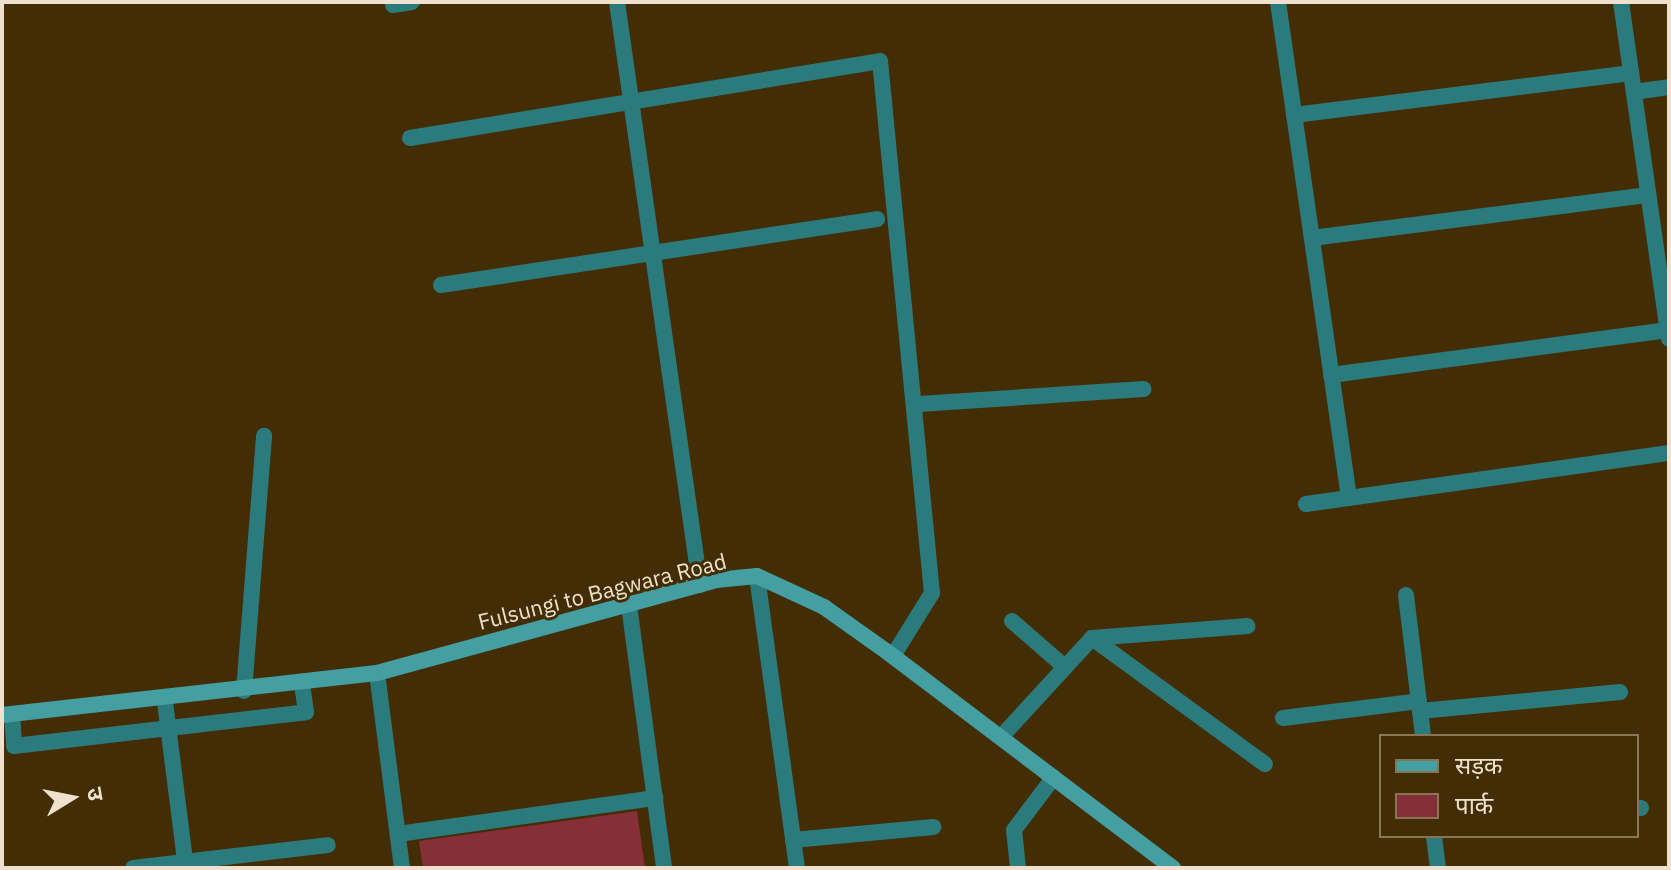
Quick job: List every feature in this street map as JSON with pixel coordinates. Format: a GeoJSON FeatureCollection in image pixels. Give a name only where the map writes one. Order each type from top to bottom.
{"type":"FeatureCollection","features":[{"type":"Feature","properties":{"kind":"street"},"geometry":{"type":"LineString","coordinates":[[393,5],[412,2]]}},
{"type":"Feature","properties":{"kind":"street"},"geometry":{"type":"LineString","coordinates":[[617,2],[655,250],[700,585]]}},
{"type":"Feature","properties":{"kind":"street"},"geometry":{"type":"LineString","coordinates":[[1278,2],[1349,498]]}},
{"type":"Feature","properties":{"kind":"street"},"geometry":{"type":"LineString","coordinates":[[1331,375],[1668,326],[1621,2]]}},
{"type":"Feature","properties":{"kind":"street"},"geometry":{"type":"LineString","coordinates":[[410,138],[880,61],[919,404],[932,593],[893,656]]}},
{"type":"Feature","properties":{"kind":"street"},"geometry":{"type":"LineString","coordinates":[[1294,115],[1631,73]]}},
{"type":"Feature","properties":{"kind":"street"},"geometry":{"type":"LineString","coordinates":[[1634,92],[1669,87]]}},
{"type":"Feature","properties":{"kind":"street"},"geometry":{"type":"LineString","coordinates":[[1312,238],[1648,195]]}},
{"type":"Feature","properties":{"kind":"street"},"geometry":{"type":"LineString","coordinates":[[441,285],[655,250],[877,219]]}},
{"type":"Feature","properties":{"kind":"street"},"geometry":{"type":"LineString","coordinates":[[919,404],[1143,389]]}},
{"type":"Feature","properties":{"kind":"street"},"geometry":{"type":"LineString","coordinates":[[244,691],[264,436]]}},
{"type":"Feature","properties":{"kind":"street"},"geometry":{"type":"LineString","coordinates":[[1306,504],[1669,453]]}},
{"type":"Feature","properties":{"kind":"street"},"geometry":{"type":"LineString","coordinates":[[757,576],[797,868]]}},
{"type":"Feature","properties":{"kind":"street","name":"Fulsungi to Bagwara Road"},"geometry":{"type":"LineString","coordinates":[[7,715],[165,702],[377,673],[700,585],[757,576],[824,607],[1173,868]]}},
{"type":"Feature","properties":{"kind":"street"},"geometry":{"type":"LineString","coordinates":[[1406,595],[1423,734]]}},
{"type":"Feature","properties":{"kind":"street"},"geometry":{"type":"LineString","coordinates":[[629,605],[664,868]]}},
{"type":"Feature","properties":{"kind":"street"},"geometry":{"type":"LineString","coordinates":[[1012,621],[1065,667]]}},
{"type":"Feature","properties":{"kind":"street"},"geometry":{"type":"LineString","coordinates":[[1001,737],[1092,638],[1248,626]]}},
{"type":"Feature","properties":{"kind":"street"},"geometry":{"type":"LineString","coordinates":[[1092,638],[1265,764]]}},
{"type":"Feature","properties":{"kind":"street"},"geometry":{"type":"LineString","coordinates":[[377,673],[402,868]]}},
{"type":"Feature","properties":{"kind":"street"},"geometry":{"type":"LineString","coordinates":[[7,715],[14,746],[306,712],[302,683]]}},
{"type":"Feature","properties":{"kind":"street"},"geometry":{"type":"LineString","coordinates":[[1283,718],[1620,692]]}},
{"type":"Feature","properties":{"kind":"street"},"geometry":{"type":"LineString","coordinates":[[165,702],[186,865]]}},
{"type":"Feature","properties":{"kind":"street"},"geometry":{"type":"LineString","coordinates":[[1018,868],[1014,830],[1054,777]]}},
{"type":"Feature","properties":{"kind":"street"},"geometry":{"type":"LineString","coordinates":[[398,834],[655,798]]}},
{"type":"Feature","properties":{"kind":"street"},"geometry":{"type":"LineString","coordinates":[[793,840],[933,827]]}},
{"type":"Feature","properties":{"kind":"street"},"geometry":{"type":"LineString","coordinates":[[1434,838],[1438,868]]}},
{"type":"Feature","properties":{"kind":"street"},"geometry":{"type":"LineString","coordinates":[[133,868],[186,865],[328,845]]}},
{"type":"Feature","properties":{"kind":"green space"},"geometry":{"type":"Polygon","coordinates":[[[637,811],[645,868],[423,868],[419,841],[637,811]]]}}]}
